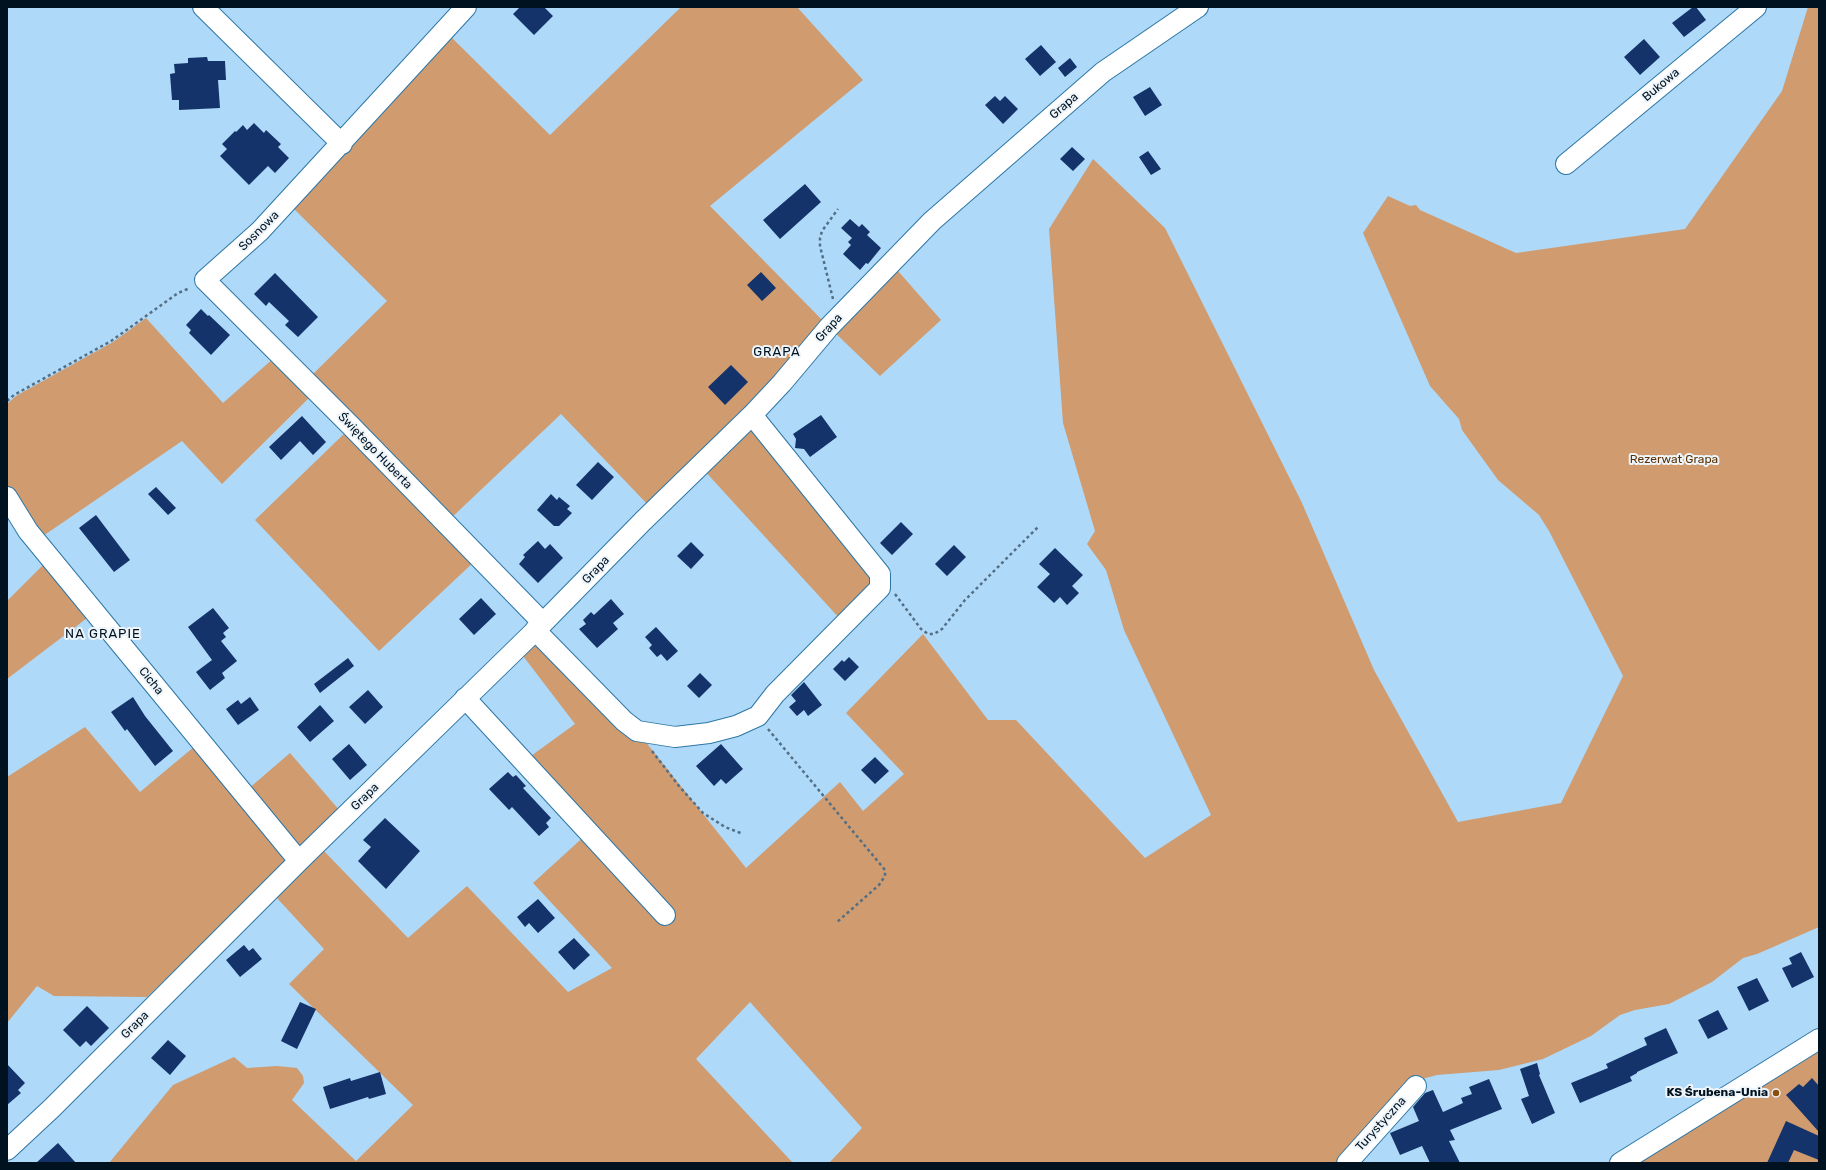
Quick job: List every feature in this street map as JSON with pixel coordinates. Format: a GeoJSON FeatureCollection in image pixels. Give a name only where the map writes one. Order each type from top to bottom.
{"type":"FeatureCollection","features":[{"type":"Feature","properties":{"kind":"street"},"geometry":{"type":"LineString","coordinates":[[203,7],[342,144]]}},
{"type":"Feature","properties":{"kind":"street","name":"Sosnowa"},"geometry":{"type":"LineString","coordinates":[[205,280],[260,231],[342,144],[466,7]]}},
{"type":"Feature","properties":{"kind":"street","name":"Grapa"},"geometry":{"type":"LineString","coordinates":[[7,1150],[52,1108],[299,861],[752,415],[782,383],[837,318],[932,221],[1103,72],[1198,7]]}},
{"type":"Feature","properties":{"kind":"street","name":"Bukowa"},"geometry":{"type":"LineString","coordinates":[[1566,164],[1756,7]]}},
{"type":"Feature","properties":{"kind":"street","name":"Świętego Huberta"},"geometry":{"type":"LineString","coordinates":[[205,280],[351,426],[539,626],[624,721],[637,731]]}},
{"type":"Feature","properties":{"kind":"street"},"geometry":{"type":"LineString","coordinates":[[637,731],[675,737],[709,733],[736,726],[758,716],[775,694],[880,588],[880,574],[752,415]]}},
{"type":"Feature","properties":{"kind":"street","name":"Cicha"},"geometry":{"type":"LineString","coordinates":[[7,497],[28,531],[299,861]]}},
{"type":"Feature","properties":{"kind":"street"},"geometry":{"type":"LineString","coordinates":[[465,698],[665,915]]}},
{"type":"Feature","properties":{"kind":"street"},"geometry":{"type":"LineString","coordinates":[[1620,1163],[1819,1039]]}},
{"type":"Feature","properties":{"kind":"street","name":"Turystyczna"},"geometry":{"type":"LineString","coordinates":[[1347,1163],[1416,1086]]}},
{"type":"Feature","properties":{"kind":"path"},"geometry":{"type":"LineString","coordinates":[[837,318],[820,246],[820,238],[822,231],[838,209]]}},
{"type":"Feature","properties":{"kind":"path"},"geometry":{"type":"LineString","coordinates":[[7,401],[14,395],[111,341],[178,293],[205,280]]}},
{"type":"Feature","properties":{"kind":"path"},"geometry":{"type":"LineString","coordinates":[[880,581],[890,588],[921,629],[928,634],[934,634],[942,629],[965,600],[1039,526]]}},
{"type":"Feature","properties":{"kind":"path"},"geometry":{"type":"LineString","coordinates":[[758,716],[885,870],[885,876],[879,885],[836,923]]}},
{"type":"Feature","properties":{"kind":"path"},"geometry":{"type":"LineString","coordinates":[[637,731],[679,786],[703,813],[725,827],[743,834]]}},
{"type":"Feature","properties":{"kind":"green space"},"geometry":{"type":"Polygon","coordinates":[[[681,7],[797,7],[863,80],[710,206],[829,327],[650,507],[561,414],[449,520],[310,377],[387,301],[289,204],[447,33],[550,135],[681,7]]]}},
{"type":"Feature","properties":{"kind":"green space","name":"Rezerwat Grapa"},"geometry":{"type":"Polygon","coordinates":[[[1808,7],[1819,7],[1819,927],[1757,954],[1743,958],[1712,982],[1669,1004],[1635,1010],[1620,1015],[1591,1036],[1543,1059],[1499,1070],[1437,1075],[1407,1083],[1336,1163],[829,1163],[862,1128],[750,1002],[696,1059],[793,1163],[109,1163],[173,1085],[234,1057],[247,1068],[277,1066],[297,1068],[303,1076],[304,1083],[292,1100],[356,1161],[413,1105],[289,984],[324,949],[276,897],[323,850],[408,938],[467,886],[568,992],[612,968],[533,883],[589,832],[524,761],[575,724],[517,648],[535,630],[637,731],[746,868],[840,782],[863,811],[904,774],[846,713],[923,634],[988,720],[1016,720],[1145,858],[1211,815],[1124,630],[1106,570],[1087,544],[1095,531],[1063,423],[1049,229],[1093,159],[1165,228],[1302,503],[1374,670],[1458,822],[1561,803],[1623,676],[1549,531],[1539,515],[1498,480],[1462,430],[1459,419],[1430,386],[1363,233],[1388,196],[1410,206],[1416,205],[1420,210],[1516,253],[1685,229],[1782,91],[1808,7]]]}},
{"type":"Feature","properties":{"kind":"green space"},"geometry":{"type":"Polygon","coordinates":[[[891,263],[941,320],[880,376],[829,327],[891,263]]]}},
{"type":"Feature","properties":{"kind":"green space"},"geometry":{"type":"Polygon","coordinates":[[[146,318],[223,403],[275,357],[313,394],[222,484],[182,441],[40,538],[7,490],[7,404],[16,396],[113,342],[146,318]]]}},
{"type":"Feature","properties":{"kind":"green space"},"geometry":{"type":"Polygon","coordinates":[[[751,420],[872,577],[873,586],[841,620],[702,468],[751,420]]]}},
{"type":"Feature","properties":{"kind":"green space"},"geometry":{"type":"Polygon","coordinates":[[[348,430],[477,559],[379,651],[255,520],[348,430]]]}},
{"type":"Feature","properties":{"kind":"green space"},"geometry":{"type":"Polygon","coordinates":[[[50,558],[95,612],[7,679],[7,601],[50,558]]]}},
{"type":"Feature","properties":{"kind":"green space"},"geometry":{"type":"Polygon","coordinates":[[[85,727],[140,792],[201,741],[247,790],[290,753],[340,811],[147,997],[54,996],[37,986],[7,1023],[7,777],[85,727]]]}},
{"type":"Feature","properties":{"kind":"green space","name":"KS Śrubena-Unia"},"geometry":{"type":"Polygon","coordinates":[[[1819,1039],[1819,1163],[1620,1163],[1819,1039]]]}},
{"type":"Feature","properties":{"kind":"building"},"geometry":{"type":"Polygon","coordinates":[[[520,7],[544,7],[553,16],[534,35],[513,14],[520,7]]]}},
{"type":"Feature","properties":{"kind":"building"},"geometry":{"type":"Polygon","coordinates":[[[1693,7],[1696,7],[1706,20],[1684,37],[1672,23],[1693,7]]]}},
{"type":"Feature","properties":{"kind":"building"},"geometry":{"type":"Polygon","coordinates":[[[1644,39],[1660,57],[1640,75],[1624,57],[1644,39]]]}},
{"type":"Feature","properties":{"kind":"building"},"geometry":{"type":"Polygon","coordinates":[[[1041,45],[1056,62],[1040,76],[1025,59],[1041,45]]]}},
{"type":"Feature","properties":{"kind":"building"},"geometry":{"type":"Polygon","coordinates":[[[207,57],[208,61],[225,61],[226,80],[218,80],[220,108],[179,110],[179,100],[172,100],[170,74],[175,73],[174,64],[188,63],[188,58],[207,57]]]}},
{"type":"Feature","properties":{"kind":"building"},"geometry":{"type":"Polygon","coordinates":[[[1070,58],[1077,67],[1065,77],[1058,68],[1070,58]]]}},
{"type":"Feature","properties":{"kind":"building"},"geometry":{"type":"Polygon","coordinates":[[[1150,87],[1162,105],[1145,116],[1133,97],[1150,87]]]}},
{"type":"Feature","properties":{"kind":"building"},"geometry":{"type":"Polygon","coordinates":[[[995,96],[1000,101],[1005,96],[1018,109],[1003,124],[985,105],[995,96]]]}},
{"type":"Feature","properties":{"kind":"building"},"geometry":{"type":"Polygon","coordinates":[[[254,123],[264,133],[266,130],[281,144],[278,147],[289,158],[275,173],[268,166],[249,185],[220,156],[227,149],[222,144],[235,131],[236,132],[243,125],[247,130],[254,123]]]}},
{"type":"Feature","properties":{"kind":"building"},"geometry":{"type":"Polygon","coordinates":[[[1072,147],[1085,159],[1073,171],[1060,159],[1072,147]]]}},
{"type":"Feature","properties":{"kind":"building"},"geometry":{"type":"Polygon","coordinates":[[[1148,151],[1161,169],[1151,175],[1139,157],[1148,151]]]}},
{"type":"Feature","properties":{"kind":"building"},"geometry":{"type":"Polygon","coordinates":[[[805,184],[821,202],[780,239],[763,220],[805,184]]]}},
{"type":"Feature","properties":{"kind":"building"},"geometry":{"type":"Polygon","coordinates":[[[850,219],[859,227],[862,224],[870,232],[867,235],[881,248],[868,264],[866,263],[860,270],[843,254],[851,245],[848,242],[852,238],[841,228],[850,219]]]}},
{"type":"Feature","properties":{"kind":"building"},"geometry":{"type":"Polygon","coordinates":[[[761,272],[776,288],[762,301],[747,285],[761,272]]]}},
{"type":"Feature","properties":{"kind":"building"},"geometry":{"type":"Polygon","coordinates":[[[275,273],[318,317],[298,337],[285,325],[289,321],[269,302],[266,306],[254,294],[275,273]]]}},
{"type":"Feature","properties":{"kind":"building"},"geometry":{"type":"Polygon","coordinates":[[[201,309],[230,335],[211,355],[189,333],[191,330],[186,325],[201,309]]]}},
{"type":"Feature","properties":{"kind":"building"},"geometry":{"type":"Polygon","coordinates":[[[731,365],[748,382],[725,405],[708,387],[731,365]]]}},
{"type":"Feature","properties":{"kind":"building"},"geometry":{"type":"Polygon","coordinates":[[[821,415],[837,437],[810,457],[804,449],[795,448],[796,439],[793,434],[821,415]]]}},
{"type":"Feature","properties":{"kind":"building"},"geometry":{"type":"Polygon","coordinates":[[[302,416],[326,442],[313,455],[300,441],[281,460],[269,447],[302,416]]]}},
{"type":"Feature","properties":{"kind":"building"},"geometry":{"type":"Polygon","coordinates":[[[598,462],[614,477],[592,500],[576,485],[598,462]]]}},
{"type":"Feature","properties":{"kind":"building"},"geometry":{"type":"Polygon","coordinates":[[[156,487],[176,508],[168,515],[148,494],[156,487]]]}},
{"type":"Feature","properties":{"kind":"building"},"geometry":{"type":"Polygon","coordinates":[[[551,494],[557,500],[559,497],[570,506],[567,509],[572,513],[559,526],[554,526],[537,510],[551,494]]]}},
{"type":"Feature","properties":{"kind":"building"},"geometry":{"type":"Polygon","coordinates":[[[96,515],[130,560],[114,572],[79,528],[96,515]]]}},
{"type":"Feature","properties":{"kind":"building"},"geometry":{"type":"Polygon","coordinates":[[[901,522],[913,534],[892,555],[880,543],[901,522]]]}},
{"type":"Feature","properties":{"kind":"building"},"geometry":{"type":"Polygon","coordinates":[[[538,541],[545,549],[550,544],[563,558],[538,583],[519,564],[525,557],[523,555],[538,541]]]}},
{"type":"Feature","properties":{"kind":"building"},"geometry":{"type":"Polygon","coordinates":[[[691,542],[704,555],[691,569],[677,556],[691,542]]]}},
{"type":"Feature","properties":{"kind":"building"},"geometry":{"type":"Polygon","coordinates":[[[954,545],[966,557],[947,576],[935,564],[954,545]]]}},
{"type":"Feature","properties":{"kind":"building"},"geometry":{"type":"Polygon","coordinates":[[[1055,548],[1083,575],[1072,586],[1079,593],[1067,605],[1060,597],[1054,603],[1037,587],[1050,574],[1039,564],[1055,548]]]}},
{"type":"Feature","properties":{"kind":"building"},"geometry":{"type":"Polygon","coordinates":[[[481,598],[496,614],[474,635],[459,619],[481,598]]]}},
{"type":"Feature","properties":{"kind":"building"},"geometry":{"type":"Polygon","coordinates":[[[611,599],[624,614],[613,623],[618,629],[597,648],[579,629],[586,624],[583,620],[591,612],[594,615],[611,599]]]}},
{"type":"Feature","properties":{"kind":"building"},"geometry":{"type":"Polygon","coordinates":[[[213,608],[229,628],[223,633],[226,637],[221,641],[237,661],[222,673],[225,678],[210,690],[196,672],[212,660],[188,627],[213,608]]]}},
{"type":"Feature","properties":{"kind":"building"},"geometry":{"type":"Polygon","coordinates":[[[656,627],[678,651],[667,661],[661,654],[657,657],[649,648],[652,645],[645,637],[656,627]]]}},
{"type":"Feature","properties":{"kind":"building"},"geometry":{"type":"Polygon","coordinates":[[[849,657],[859,667],[845,681],[833,669],[842,660],[844,662],[849,657]]]}},
{"type":"Feature","properties":{"kind":"building"},"geometry":{"type":"Polygon","coordinates":[[[348,658],[354,666],[320,693],[314,684],[348,658]]]}},
{"type":"Feature","properties":{"kind":"building"},"geometry":{"type":"Polygon","coordinates":[[[700,673],[712,685],[699,698],[687,686],[700,673]]]}},
{"type":"Feature","properties":{"kind":"building"},"geometry":{"type":"Polygon","coordinates":[[[804,682],[822,705],[808,716],[804,710],[797,716],[789,707],[796,701],[791,695],[804,682]]]}},
{"type":"Feature","properties":{"kind":"building"},"geometry":{"type":"Polygon","coordinates":[[[368,690],[383,707],[365,724],[349,707],[368,690]]]}},
{"type":"Feature","properties":{"kind":"building"},"geometry":{"type":"Polygon","coordinates":[[[133,697],[145,716],[173,751],[155,766],[127,729],[125,731],[111,712],[133,697]]]}},
{"type":"Feature","properties":{"kind":"building"},"geometry":{"type":"Polygon","coordinates":[[[250,697],[259,710],[238,725],[226,709],[238,700],[241,704],[250,697]]]}},
{"type":"Feature","properties":{"kind":"building"},"geometry":{"type":"Polygon","coordinates":[[[320,705],[334,721],[310,742],[297,727],[320,705]]]}},
{"type":"Feature","properties":{"kind":"building"},"geometry":{"type":"Polygon","coordinates":[[[349,744],[367,765],[350,780],[332,759],[349,744]]]}},
{"type":"Feature","properties":{"kind":"building"},"geometry":{"type":"Polygon","coordinates":[[[721,744],[743,769],[726,784],[721,779],[714,786],[696,766],[721,744]]]}},
{"type":"Feature","properties":{"kind":"building"},"geometry":{"type":"Polygon","coordinates":[[[875,757],[889,771],[875,784],[861,770],[875,757]]]}},
{"type":"Feature","properties":{"kind":"building"},"geometry":{"type":"Polygon","coordinates":[[[508,772],[513,777],[516,775],[526,786],[523,788],[551,818],[546,823],[549,827],[539,836],[512,807],[509,810],[489,789],[508,772]]]}},
{"type":"Feature","properties":{"kind":"building"},"geometry":{"type":"Polygon","coordinates":[[[385,818],[420,851],[386,889],[358,861],[371,847],[363,840],[385,818]]]}},
{"type":"Feature","properties":{"kind":"building"},"geometry":{"type":"Polygon","coordinates":[[[538,899],[555,918],[538,933],[529,923],[525,927],[517,917],[538,899]]]}},
{"type":"Feature","properties":{"kind":"building"},"geometry":{"type":"Polygon","coordinates":[[[574,938],[590,955],[574,970],[558,952],[574,938]]]}},
{"type":"Feature","properties":{"kind":"building"},"geometry":{"type":"Polygon","coordinates":[[[244,945],[249,951],[253,948],[262,959],[240,977],[226,960],[244,945]]]}},
{"type":"Feature","properties":{"kind":"building"},"geometry":{"type":"Polygon","coordinates":[[[1801,952],[1814,977],[1792,988],[1782,968],[1792,964],[1789,958],[1801,952]]]}},
{"type":"Feature","properties":{"kind":"building"},"geometry":{"type":"Polygon","coordinates":[[[1757,978],[1769,1001],[1749,1011],[1737,987],[1757,978]]]}},
{"type":"Feature","properties":{"kind":"building"},"geometry":{"type":"Polygon","coordinates":[[[300,1002],[316,1009],[297,1049],[281,1041],[300,1002]]]}},
{"type":"Feature","properties":{"kind":"building"},"geometry":{"type":"Polygon","coordinates":[[[87,1006],[109,1028],[91,1046],[86,1041],[80,1047],[63,1030],[87,1006]]]}},
{"type":"Feature","properties":{"kind":"building"},"geometry":{"type":"Polygon","coordinates":[[[1718,1010],[1728,1029],[1708,1039],[1698,1020],[1718,1010]]]}},
{"type":"Feature","properties":{"kind":"building"},"geometry":{"type":"Polygon","coordinates":[[[1666,1028],[1678,1053],[1637,1072],[1630,1077],[1632,1081],[1580,1103],[1571,1083],[1608,1068],[1606,1064],[1647,1045],[1644,1038],[1666,1028]]]}},
{"type":"Feature","properties":{"kind":"building"},"geometry":{"type":"Polygon","coordinates":[[[168,1040],[186,1056],[170,1075],[151,1058],[168,1040]]]}},
{"type":"Feature","properties":{"kind":"building"},"geometry":{"type":"Polygon","coordinates":[[[1537,1063],[1539,1075],[1555,1113],[1532,1124],[1521,1099],[1529,1096],[1520,1069],[1537,1063]]]}},
{"type":"Feature","properties":{"kind":"building"},"geometry":{"type":"Polygon","coordinates":[[[7,1064],[25,1083],[18,1090],[21,1093],[7,1105],[7,1064]]]}},
{"type":"Feature","properties":{"kind":"building"},"geometry":{"type":"Polygon","coordinates":[[[380,1072],[386,1094],[369,1099],[368,1097],[330,1109],[323,1087],[350,1078],[351,1081],[380,1072]]]}},
{"type":"Feature","properties":{"kind":"building"},"geometry":{"type":"Polygon","coordinates":[[[1812,1078],[1819,1086],[1819,1132],[1786,1095],[1799,1084],[1803,1087],[1812,1078]]]}},
{"type":"Feature","properties":{"kind":"building"},"geometry":{"type":"Polygon","coordinates":[[[1489,1079],[1502,1109],[1450,1130],[1455,1140],[1449,1141],[1460,1163],[1430,1163],[1422,1146],[1400,1155],[1390,1133],[1419,1121],[1413,1107],[1425,1093],[1433,1090],[1443,1112],[1463,1103],[1461,1098],[1472,1094],[1469,1087],[1489,1079]]]}},
{"type":"Feature","properties":{"kind":"building"},"geometry":{"type":"Polygon","coordinates":[[[1786,1121],[1819,1136],[1819,1160],[1794,1150],[1788,1163],[1767,1163],[1786,1121]]]}},
{"type":"Feature","properties":{"kind":"building"},"geometry":{"type":"Polygon","coordinates":[[[58,1143],[76,1163],[36,1163],[58,1143]]]}},
{"type":"Feature","properties":{"kind":"place","name":"KS Śrubena-Unia"},"geometry":{"type":"Point","coordinates":[1776,1093]}},
{"type":"Feature","properties":{"kind":"district","name":"GRAPA"},"geometry":{"type":"Point","coordinates":[777,352]}},
{"type":"Feature","properties":{"kind":"district","name":"NA GRAPIE"},"geometry":{"type":"Point","coordinates":[103,634]}}]}
